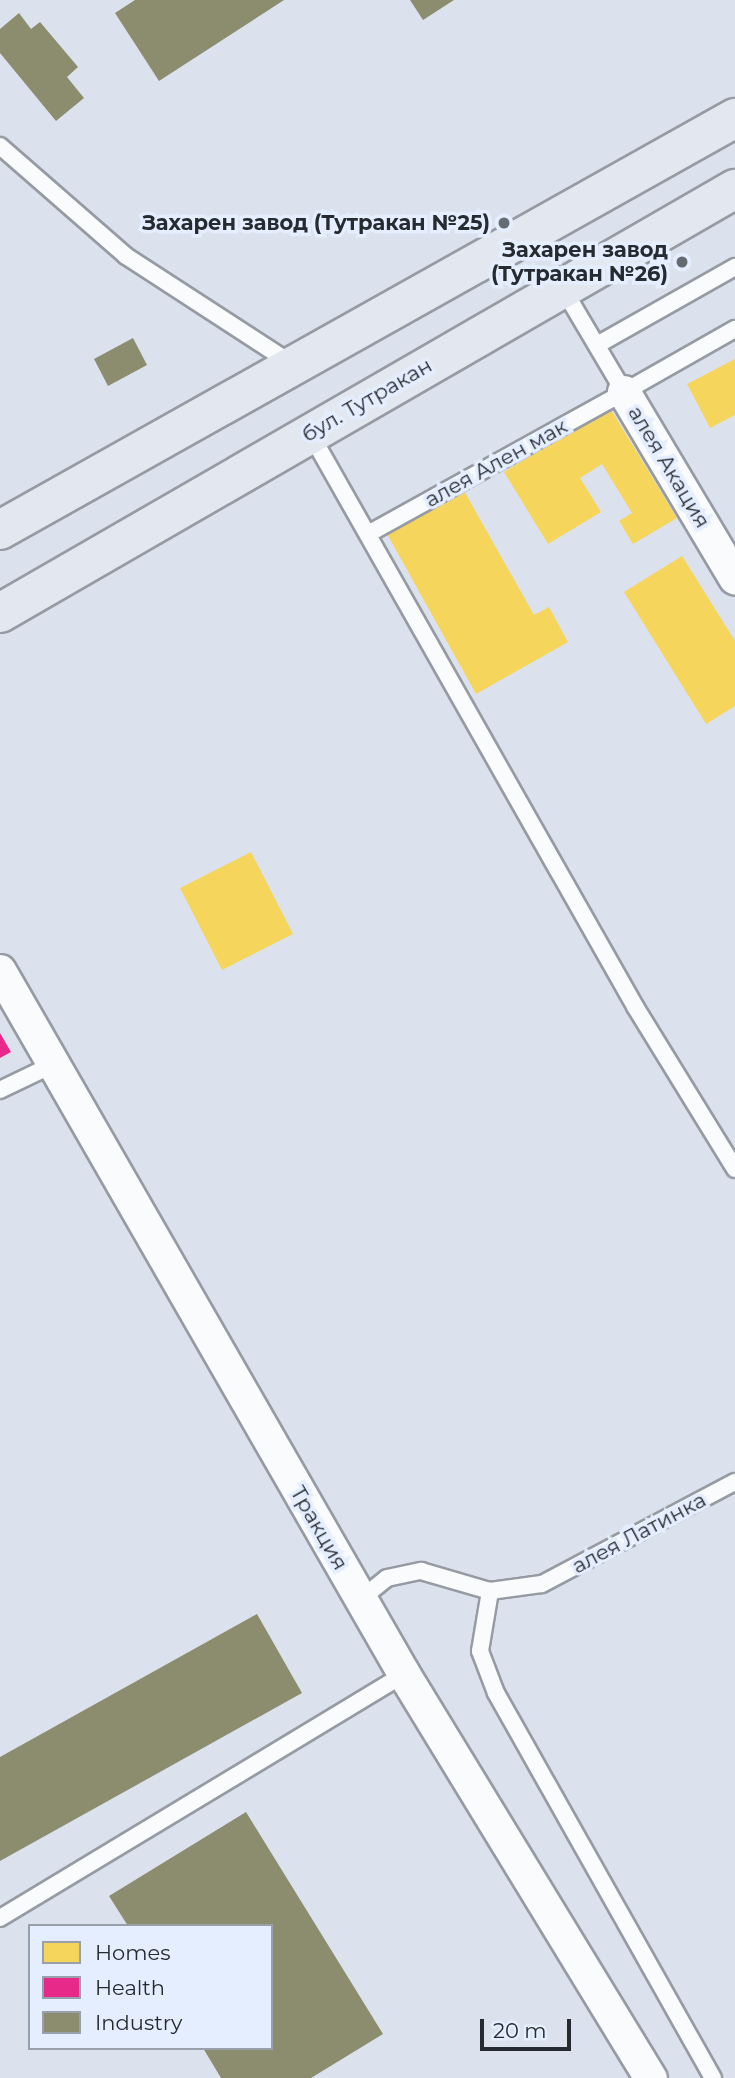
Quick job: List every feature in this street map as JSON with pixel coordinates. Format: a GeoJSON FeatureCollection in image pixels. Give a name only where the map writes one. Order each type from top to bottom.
{"type":"FeatureCollection","features":[{"type":"Feature","properties":{"kind":"main road"},"geometry":{"type":"LineString","coordinates":[[0,530],[735,118]]}},
{"type":"Feature","properties":{"kind":"main road","name":"бул. Тутракан"},"geometry":{"type":"LineString","coordinates":[[0,612],[735,189]]}},
{"type":"Feature","properties":{"kind":"street","name":"алея Акация"},"geometry":{"type":"LineString","coordinates":[[624,391],[735,578]]}},
{"type":"Feature","properties":{"kind":"street","name":"Тракция"},"geometry":{"type":"LineString","coordinates":[[0,971],[404,1674],[650,2078]]}},
{"type":"Feature","properties":{"kind":"lane"},"geometry":{"type":"LineString","coordinates":[[0,146],[126,256],[293,365]]}},
{"type":"Feature","properties":{"kind":"lane"},"geometry":{"type":"LineString","coordinates":[[597,345],[735,267]]}},
{"type":"Feature","properties":{"kind":"lane"},"geometry":{"type":"LineString","coordinates":[[562,287],[624,391]]}},
{"type":"Feature","properties":{"kind":"lane","name":"алея Ален мак"},"geometry":{"type":"LineString","coordinates":[[368,534],[735,329]]}},
{"type":"Feature","properties":{"kind":"lane"},"geometry":{"type":"LineString","coordinates":[[310,433],[630,998],[735,1169]]}},
{"type":"Feature","properties":{"kind":"lane"},"geometry":{"type":"LineString","coordinates":[[0,1090],[54,1064]]}},
{"type":"Feature","properties":{"kind":"lane","name":"алея Латинка"},"geometry":{"type":"LineString","coordinates":[[490,1591],[542,1584],[735,1482]]}},
{"type":"Feature","properties":{"kind":"lane"},"geometry":{"type":"LineString","coordinates":[[361,1599],[387,1578],[421,1571],[490,1591],[480,1651],[496,1693],[713,2078]]}},
{"type":"Feature","properties":{"kind":"lane"},"geometry":{"type":"LineString","coordinates":[[0,1918],[404,1674]]}},
{"type":"Feature","properties":{"kind":"building: Homes"},"geometry":{"type":"Polygon","coordinates":[[[735,359],[735,415],[710,428],[687,384],[735,359]]]}},
{"type":"Feature","properties":{"kind":"building: Homes"},"geometry":{"type":"Polygon","coordinates":[[[610,408],[677,518],[633,544],[619,521],[632,513],[602,464],[580,478],[601,512],[548,544],[504,472],[610,408]]]}},
{"type":"Feature","properties":{"kind":"building: Homes"},"geometry":{"type":"Polygon","coordinates":[[[463,489],[534,615],[549,607],[568,642],[476,694],[386,532],[463,489]]]}},
{"type":"Feature","properties":{"kind":"building: Homes"},"geometry":{"type":"Polygon","coordinates":[[[682,556],[735,641],[735,706],[706,724],[624,592],[682,556]]]}},
{"type":"Feature","properties":{"kind":"building: Homes"},"geometry":{"type":"Polygon","coordinates":[[[251,852],[293,934],[222,970],[180,888],[251,852]]]}},
{"type":"Feature","properties":{"kind":"building: Health"},"geometry":{"type":"Polygon","coordinates":[[[0,1033],[11,1052],[0,1058],[0,1033]]]}},
{"type":"Feature","properties":{"kind":"building: Industry"},"geometry":{"type":"Polygon","coordinates":[[[135,0],[284,0],[159,81],[115,13],[135,0]]]}},
{"type":"Feature","properties":{"kind":"building: Industry"},"geometry":{"type":"Polygon","coordinates":[[[410,0],[454,0],[423,20],[410,0]]]}},
{"type":"Feature","properties":{"kind":"building: Industry"},"geometry":{"type":"Polygon","coordinates":[[[19,13],[31,29],[40,22],[78,67],[67,77],[84,98],[56,121],[0,53],[0,29],[19,13]]]}},
{"type":"Feature","properties":{"kind":"building: Industry"},"geometry":{"type":"Polygon","coordinates":[[[133,338],[147,365],[108,386],[94,359],[133,338]]]}},
{"type":"Feature","properties":{"kind":"building: Industry"},"geometry":{"type":"Polygon","coordinates":[[[257,1614],[302,1693],[0,1861],[0,1757],[257,1614]]]}},
{"type":"Feature","properties":{"kind":"building: Industry"},"geometry":{"type":"Polygon","coordinates":[[[246,1812],[383,2034],[311,2078],[221,2078],[204,2050],[273,2050],[273,1924],[127,1924],[109,1896],[246,1812]]]}},
{"type":"Feature","properties":{"kind":"place","name":"Захарен завод (Тутракан №25)"},"geometry":{"type":"Point","coordinates":[504,223]}},
{"type":"Feature","properties":{"kind":"place","name":"Захарен завод (Тутракан №26)"},"geometry":{"type":"Point","coordinates":[682,262]}}]}
